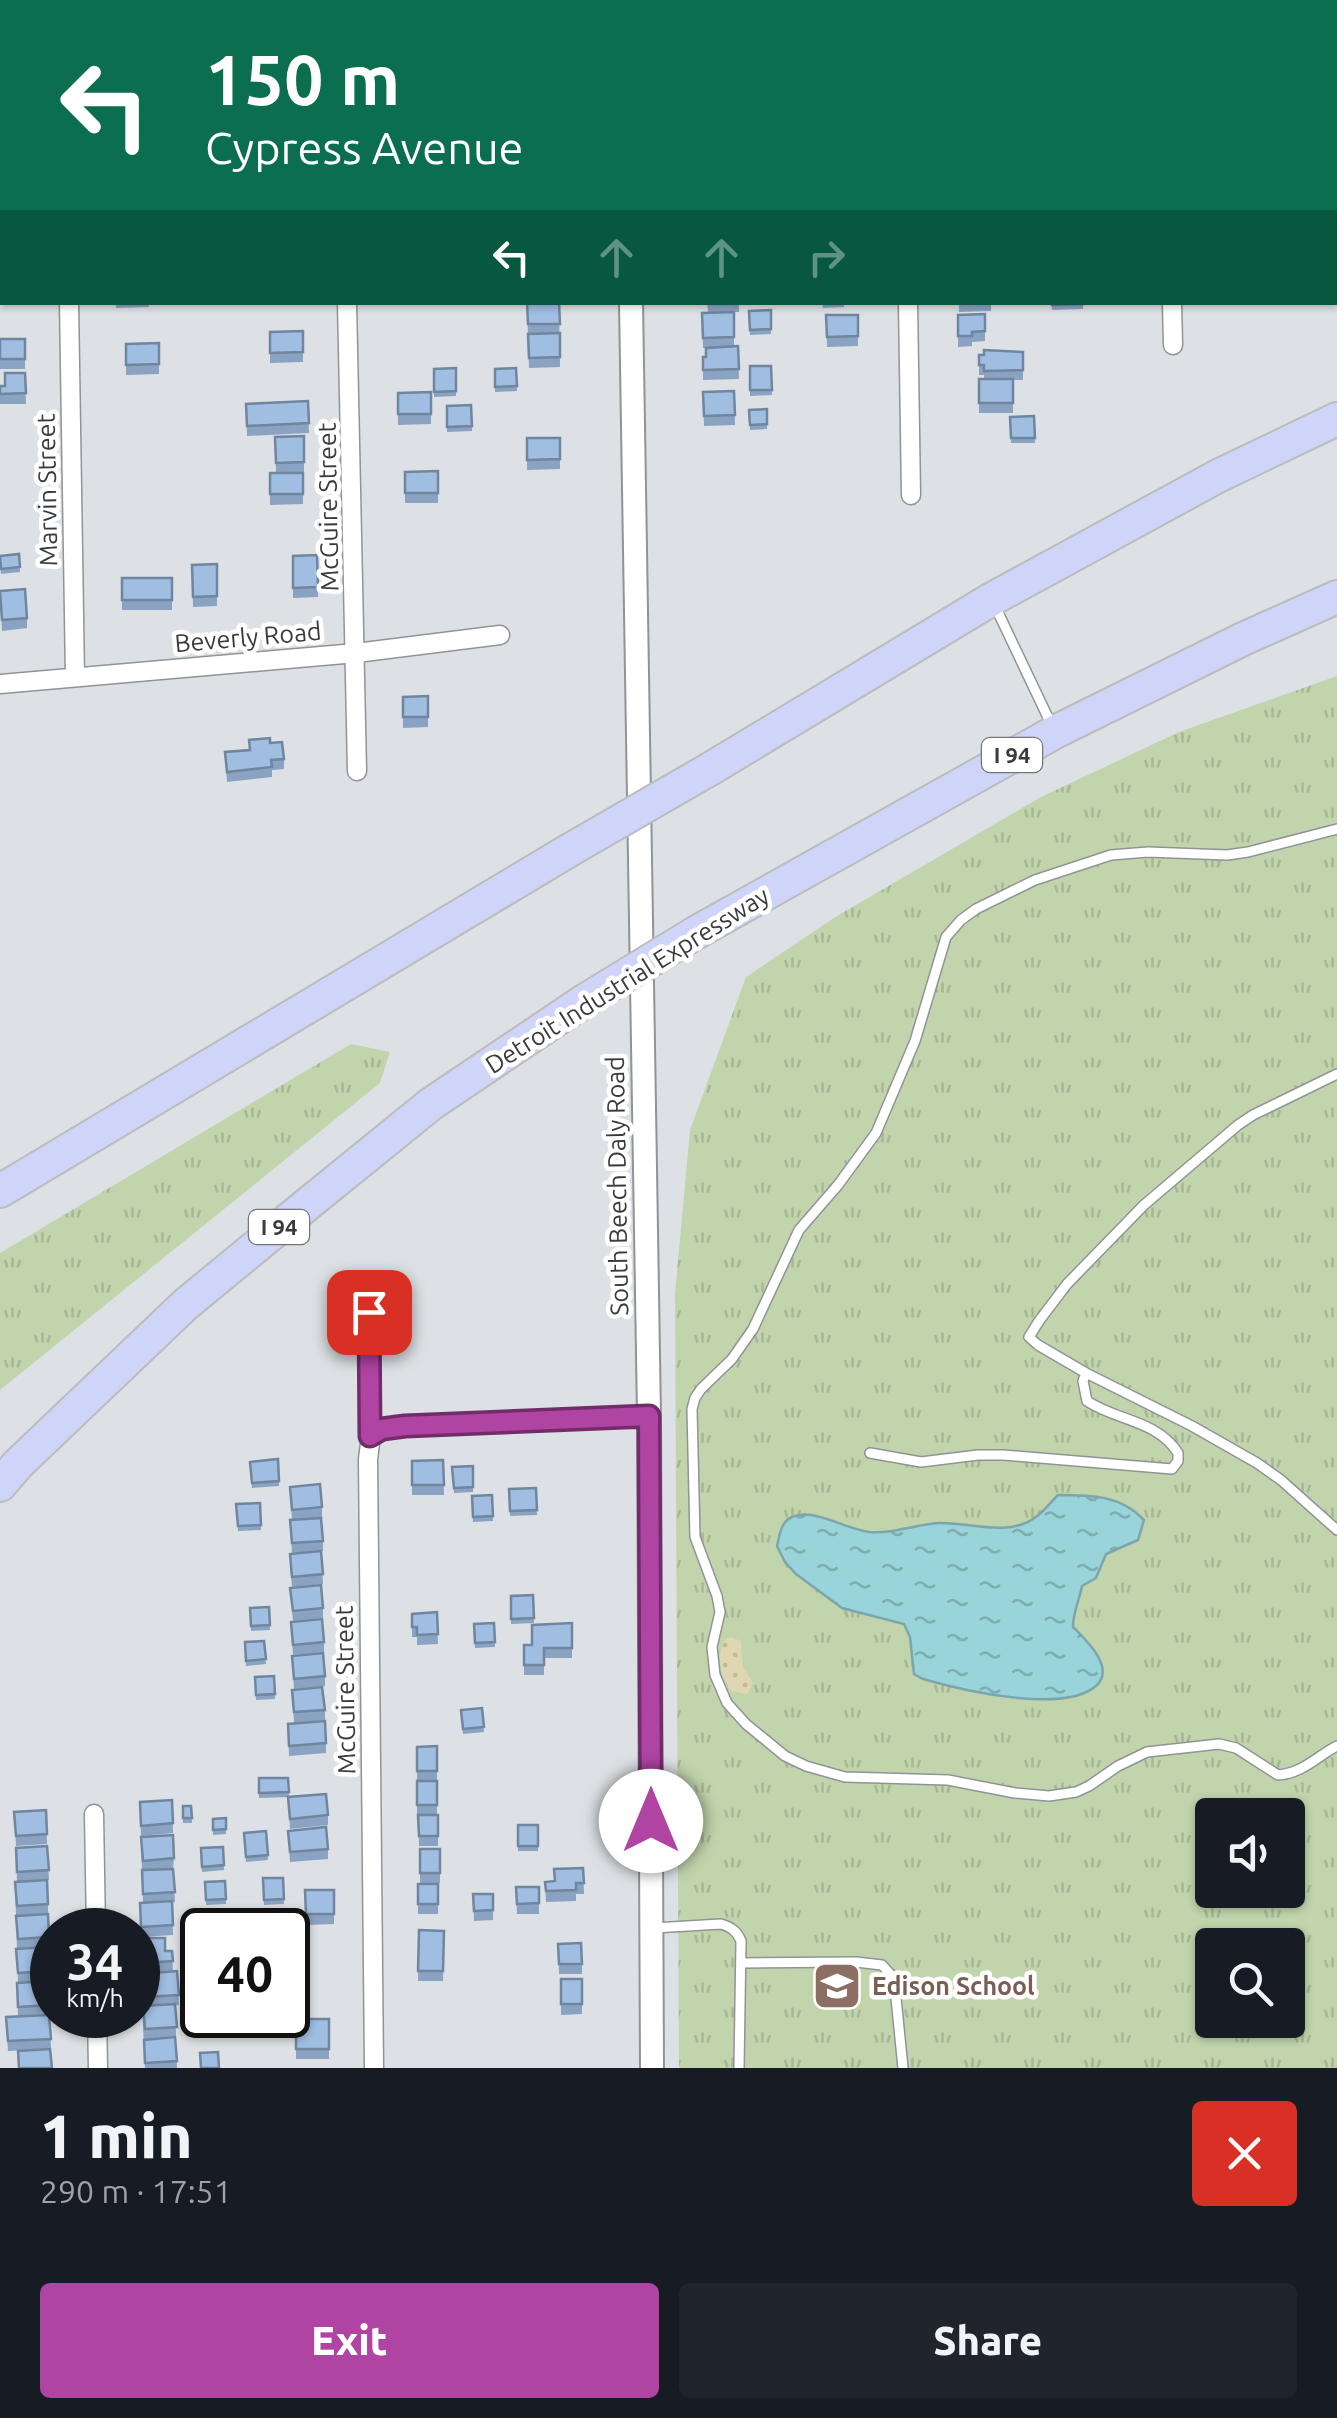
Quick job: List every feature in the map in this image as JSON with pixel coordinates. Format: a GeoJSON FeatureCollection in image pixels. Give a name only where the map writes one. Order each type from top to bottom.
{"type":"FeatureCollection","features":[{"type":"Feature","properties":{"kind":"highway"},"geometry":{"type":"LineString","coordinates":[[0,1191],[992,600],[1218,476],[1337,419]]}},
{"type":"Feature","properties":{"kind":"highway","name":"Detroit Industrial Expressway"},"geometry":{"type":"LineString","coordinates":[[0,1485],[186,1304],[431,1104],[584,1001],[697,932],[1055,732],[1337,596]]}},
{"type":"Feature","properties":{"kind":"street","name":"Marvin Street"},"geometry":{"type":"LineString","coordinates":[[69,305],[76,677]]}},
{"type":"Feature","properties":{"kind":"street","name":"McGuire Street"},"geometry":{"type":"LineString","coordinates":[[348,305],[357,771]]}},
{"type":"Feature","properties":{"kind":"street","name":"South Beech Daly Road"},"geometry":{"type":"LineString","coordinates":[[631,305],[649,1416],[652,2068]]}},
{"type":"Feature","properties":{"kind":"street"},"geometry":{"type":"LineString","coordinates":[[908,305],[911,495]]}},
{"type":"Feature","properties":{"kind":"street"},"geometry":{"type":"LineString","coordinates":[[1172,305],[1172,345]]}},
{"type":"Feature","properties":{"kind":"street","name":"Beverly Road"},"geometry":{"type":"LineString","coordinates":[[0,684],[356,653],[500,634]]}},
{"type":"Feature","properties":{"kind":"street","name":"McGuire Street"},"geometry":{"type":"LineString","coordinates":[[369,1312],[374,2068]]}},
{"type":"Feature","properties":{"kind":"street"},"geometry":{"type":"LineString","coordinates":[[370,1436],[382,1429],[405,1426],[649,1416]]}},
{"type":"Feature","properties":{"kind":"street"},"geometry":{"type":"LineString","coordinates":[[94,1814],[96,1908]]}},
{"type":"Feature","properties":{"kind":"street"},"geometry":{"type":"LineString","coordinates":[[97,2038],[98,2068]]}},
{"type":"Feature","properties":{"kind":"lane"},"geometry":{"type":"LineString","coordinates":[[992,600],[1055,732]]}},
{"type":"Feature","properties":{"kind":"lane"},"geometry":{"type":"LineString","coordinates":[[1337,829],[1227,855],[1112,855],[1035,880],[960,920],[946,937],[914,1041],[876,1132],[847,1174],[798,1230],[754,1329],[695,1398],[692,1420],[696,1538],[720,1612],[712,1647],[714,1675],[728,1704],[785,1756],[845,1777],[948,1780],[1015,1794],[1049,1796],[1076,1792],[1147,1752],[1228,1745],[1270,1771],[1286,1774],[1307,1766],[1337,1746]]}},
{"type":"Feature","properties":{"kind":"lane"},"geometry":{"type":"LineString","coordinates":[[1337,1074],[1238,1124],[1152,1198],[1067,1284],[1029,1337],[1086,1373],[1258,1463],[1337,1530]]}},
{"type":"Feature","properties":{"kind":"lane"},"geometry":{"type":"LineString","coordinates":[[870,1453],[921,1462],[1003,1455],[1172,1468],[1178,1453],[1164,1436],[1087,1401],[1083,1381],[1086,1373]]}},
{"type":"Feature","properties":{"kind":"lane"},"geometry":{"type":"LineString","coordinates":[[652,1928],[710,1924],[730,1927],[738,1934],[739,2068]]}},
{"type":"Feature","properties":{"kind":"lane"},"geometry":{"type":"LineString","coordinates":[[741,1964],[882,1965],[894,1978],[903,2068]]}},
{"type":"Feature","properties":{"kind":"green space"},"geometry":{"type":"Polygon","coordinates":[[[1337,676],[1337,2068],[679,2068],[675,1294],[690,1130],[746,977],[837,916],[1041,797],[1179,732],[1337,676]]]}},
{"type":"Feature","properties":{"kind":"green space"},"geometry":{"type":"Polygon","coordinates":[[[351,1044],[390,1052],[380,1083],[0,1390],[0,1253],[351,1044]]]}},
{"type":"Feature","properties":{"kind":"sand"},"geometry":{"type":"Polygon","coordinates":[[[726,1639],[741,1641],[743,1667],[753,1683],[747,1694],[731,1691],[722,1672],[721,1652],[726,1639]]]}},
{"type":"Feature","properties":{"kind":"water"},"geometry":{"type":"Polygon","coordinates":[[[1058,1495],[1115,1501],[1144,1520],[1138,1540],[1106,1554],[1096,1578],[1082,1586],[1073,1627],[1097,1654],[1102,1678],[1082,1694],[1062,1698],[1013,1697],[923,1679],[914,1674],[910,1637],[904,1624],[842,1608],[796,1574],[777,1546],[784,1524],[795,1516],[812,1515],[869,1532],[938,1523],[1001,1528],[1036,1517],[1058,1495]]]}},
{"type":"Feature","properties":{"kind":"building"},"geometry":{"type":"Polygon","coordinates":[[[527,305],[559,305],[560,324],[528,324],[527,305]]]}},
{"type":"Feature","properties":{"kind":"building"},"geometry":{"type":"Polygon","coordinates":[[[771,310],[771,329],[750,330],[749,311],[771,310]]]}},
{"type":"Feature","properties":{"kind":"building"},"geometry":{"type":"Polygon","coordinates":[[[734,312],[734,337],[703,338],[702,313],[734,312]]]}},
{"type":"Feature","properties":{"kind":"building"},"geometry":{"type":"Polygon","coordinates":[[[985,314],[985,331],[958,336],[958,315],[985,314]]]}},
{"type":"Feature","properties":{"kind":"building"},"geometry":{"type":"Polygon","coordinates":[[[826,315],[858,315],[858,336],[827,337],[826,315]]]}},
{"type":"Feature","properties":{"kind":"building"},"geometry":{"type":"Polygon","coordinates":[[[303,331],[303,352],[270,353],[270,332],[303,331]]]}},
{"type":"Feature","properties":{"kind":"building"},"geometry":{"type":"Polygon","coordinates":[[[560,333],[560,357],[529,358],[528,334],[560,333]]]}},
{"type":"Feature","properties":{"kind":"building"},"geometry":{"type":"Polygon","coordinates":[[[0,339],[25,339],[25,359],[0,359],[0,339]]]}},
{"type":"Feature","properties":{"kind":"building"},"geometry":{"type":"Polygon","coordinates":[[[159,343],[159,364],[126,365],[126,344],[159,343]]]}},
{"type":"Feature","properties":{"kind":"building"},"geometry":{"type":"Polygon","coordinates":[[[738,346],[739,369],[703,370],[706,348],[738,346]]]}},
{"type":"Feature","properties":{"kind":"building"},"geometry":{"type":"Polygon","coordinates":[[[984,350],[1023,352],[1023,370],[984,371],[979,355],[984,355],[984,350]]]}},
{"type":"Feature","properties":{"kind":"building"},"geometry":{"type":"Polygon","coordinates":[[[750,366],[771,366],[772,390],[750,390],[750,366]]]}},
{"type":"Feature","properties":{"kind":"building"},"geometry":{"type":"Polygon","coordinates":[[[456,368],[456,391],[434,392],[434,369],[456,368]]]}},
{"type":"Feature","properties":{"kind":"building"},"geometry":{"type":"Polygon","coordinates":[[[516,368],[517,386],[495,387],[495,369],[516,368]]]}},
{"type":"Feature","properties":{"kind":"building"},"geometry":{"type":"Polygon","coordinates":[[[5,373],[25,373],[26,393],[0,394],[0,386],[5,386],[5,373]]]}},
{"type":"Feature","properties":{"kind":"building"},"geometry":{"type":"Polygon","coordinates":[[[979,379],[1013,379],[1013,403],[979,403],[979,379]]]}},
{"type":"Feature","properties":{"kind":"building"},"geometry":{"type":"Polygon","coordinates":[[[734,391],[735,415],[704,416],[703,392],[734,391]]]}},
{"type":"Feature","properties":{"kind":"building"},"geometry":{"type":"Polygon","coordinates":[[[431,392],[431,414],[398,414],[398,393],[431,392]]]}},
{"type":"Feature","properties":{"kind":"building"},"geometry":{"type":"Polygon","coordinates":[[[308,401],[309,423],[247,426],[246,404],[308,401]]]}},
{"type":"Feature","properties":{"kind":"building"},"geometry":{"type":"Polygon","coordinates":[[[471,405],[472,426],[447,427],[447,406],[471,405]]]}},
{"type":"Feature","properties":{"kind":"building"},"geometry":{"type":"Polygon","coordinates":[[[767,409],[767,424],[750,425],[749,410],[767,409]]]}},
{"type":"Feature","properties":{"kind":"building"},"geometry":{"type":"Polygon","coordinates":[[[1034,416],[1035,438],[1011,438],[1010,417],[1034,416]]]}},
{"type":"Feature","properties":{"kind":"building"},"geometry":{"type":"Polygon","coordinates":[[[304,436],[304,462],[276,463],[275,437],[304,436]]]}},
{"type":"Feature","properties":{"kind":"building"},"geometry":{"type":"Polygon","coordinates":[[[527,438],[560,438],[560,459],[527,460],[527,438]]]}},
{"type":"Feature","properties":{"kind":"building"},"geometry":{"type":"Polygon","coordinates":[[[438,471],[438,493],[405,493],[405,472],[438,471]]]}},
{"type":"Feature","properties":{"kind":"building"},"geometry":{"type":"Polygon","coordinates":[[[270,473],[303,473],[303,494],[270,494],[270,473]]]}},
{"type":"Feature","properties":{"kind":"building"},"geometry":{"type":"Polygon","coordinates":[[[19,554],[20,567],[1,569],[0,556],[19,554]]]}},
{"type":"Feature","properties":{"kind":"building"},"geometry":{"type":"Polygon","coordinates":[[[317,555],[318,587],[293,588],[293,556],[317,555]]]}},
{"type":"Feature","properties":{"kind":"building"},"geometry":{"type":"Polygon","coordinates":[[[217,564],[217,596],[193,597],[192,565],[217,564]]]}},
{"type":"Feature","properties":{"kind":"building"},"geometry":{"type":"Polygon","coordinates":[[[122,578],[172,578],[172,600],[122,600],[122,578]]]}},
{"type":"Feature","properties":{"kind":"building"},"geometry":{"type":"Polygon","coordinates":[[[25,589],[27,618],[2,620],[0,591],[25,589]]]}},
{"type":"Feature","properties":{"kind":"building"},"geometry":{"type":"Polygon","coordinates":[[[428,696],[428,717],[403,717],[403,697],[428,696]]]}},
{"type":"Feature","properties":{"kind":"building"},"geometry":{"type":"Polygon","coordinates":[[[270,738],[270,743],[282,742],[284,759],[271,760],[272,767],[227,772],[225,752],[250,750],[249,740],[270,738]]]}},
{"type":"Feature","properties":{"kind":"building"},"geometry":{"type":"Polygon","coordinates":[[[278,1459],[279,1481],[252,1483],[250,1462],[278,1459]]]}},
{"type":"Feature","properties":{"kind":"building"},"geometry":{"type":"Polygon","coordinates":[[[443,1460],[444,1485],[412,1485],[412,1461],[443,1460]]]}},
{"type":"Feature","properties":{"kind":"building"},"geometry":{"type":"Polygon","coordinates":[[[473,1466],[473,1487],[454,1488],[452,1467],[473,1466]]]}},
{"type":"Feature","properties":{"kind":"building"},"geometry":{"type":"Polygon","coordinates":[[[320,1484],[322,1507],[292,1510],[290,1487],[320,1484]]]}},
{"type":"Feature","properties":{"kind":"building"},"geometry":{"type":"Polygon","coordinates":[[[536,1488],[537,1510],[510,1511],[509,1489],[536,1488]]]}},
{"type":"Feature","properties":{"kind":"building"},"geometry":{"type":"Polygon","coordinates":[[[492,1495],[493,1516],[473,1517],[472,1496],[492,1495]]]}},
{"type":"Feature","properties":{"kind":"building"},"geometry":{"type":"Polygon","coordinates":[[[260,1503],[261,1525],[238,1526],[236,1504],[260,1503]]]}},
{"type":"Feature","properties":{"kind":"building"},"geometry":{"type":"Polygon","coordinates":[[[321,1518],[323,1541],[292,1543],[290,1520],[321,1518]]]}},
{"type":"Feature","properties":{"kind":"building"},"geometry":{"type":"Polygon","coordinates":[[[321,1551],[323,1574],[292,1577],[290,1554],[321,1551]]]}},
{"type":"Feature","properties":{"kind":"building"},"geometry":{"type":"Polygon","coordinates":[[[321,1585],[323,1608],[293,1611],[290,1588],[321,1585]]]}},
{"type":"Feature","properties":{"kind":"building"},"geometry":{"type":"Polygon","coordinates":[[[533,1595],[534,1618],[511,1619],[511,1596],[533,1595]]]}},
{"type":"Feature","properties":{"kind":"building"},"geometry":{"type":"Polygon","coordinates":[[[269,1607],[270,1625],[251,1626],[250,1608],[269,1607]]]}},
{"type":"Feature","properties":{"kind":"building"},"geometry":{"type":"Polygon","coordinates":[[[437,1612],[438,1634],[417,1635],[417,1627],[412,1627],[412,1614],[437,1612]]]}},
{"type":"Feature","properties":{"kind":"building"},"geometry":{"type":"Polygon","coordinates":[[[322,1619],[324,1642],[293,1645],[291,1622],[322,1619]]]}},
{"type":"Feature","properties":{"kind":"building"},"geometry":{"type":"Polygon","coordinates":[[[494,1623],[495,1642],[475,1643],[474,1624],[494,1623]]]}},
{"type":"Feature","properties":{"kind":"building"},"geometry":{"type":"Polygon","coordinates":[[[572,1623],[572,1648],[544,1648],[544,1665],[524,1665],[524,1645],[532,1645],[532,1625],[572,1623]]]}},
{"type":"Feature","properties":{"kind":"building"},"geometry":{"type":"Polygon","coordinates":[[[264,1641],[266,1659],[246,1661],[245,1642],[264,1641]]]}},
{"type":"Feature","properties":{"kind":"building"},"geometry":{"type":"Polygon","coordinates":[[[323,1653],[325,1676],[294,1679],[292,1656],[323,1653]]]}},
{"type":"Feature","properties":{"kind":"building"},"geometry":{"type":"Polygon","coordinates":[[[274,1676],[275,1694],[256,1695],[255,1677],[274,1676]]]}},
{"type":"Feature","properties":{"kind":"building"},"geometry":{"type":"Polygon","coordinates":[[[322,1687],[325,1710],[294,1712],[292,1690],[322,1687]]]}},
{"type":"Feature","properties":{"kind":"building"},"geometry":{"type":"Polygon","coordinates":[[[482,1708],[484,1727],[463,1729],[461,1710],[482,1708]]]}},
{"type":"Feature","properties":{"kind":"building"},"geometry":{"type":"Polygon","coordinates":[[[325,1721],[326,1743],[289,1746],[288,1724],[325,1721]]]}},
{"type":"Feature","properties":{"kind":"building"},"geometry":{"type":"Polygon","coordinates":[[[437,1746],[437,1771],[417,1771],[417,1747],[437,1746]]]}},
{"type":"Feature","properties":{"kind":"building"},"geometry":{"type":"Polygon","coordinates":[[[259,1778],[288,1778],[289,1792],[259,1793],[259,1778]]]}},
{"type":"Feature","properties":{"kind":"building"},"geometry":{"type":"Polygon","coordinates":[[[417,1781],[437,1781],[437,1805],[417,1805],[417,1781]]]}},
{"type":"Feature","properties":{"kind":"building"},"geometry":{"type":"Polygon","coordinates":[[[326,1794],[328,1815],[290,1819],[288,1797],[326,1794]]]}},
{"type":"Feature","properties":{"kind":"building"},"geometry":{"type":"Polygon","coordinates":[[[172,1800],[173,1823],[141,1826],[140,1802],[172,1800]]]}},
{"type":"Feature","properties":{"kind":"building"},"geometry":{"type":"Polygon","coordinates":[[[183,1806],[191,1806],[192,1818],[183,1818],[183,1806]]]}},
{"type":"Feature","properties":{"kind":"building"},"geometry":{"type":"Polygon","coordinates":[[[46,1810],[47,1834],[16,1836],[14,1812],[46,1810]]]}},
{"type":"Feature","properties":{"kind":"building"},"geometry":{"type":"Polygon","coordinates":[[[418,1815],[438,1815],[438,1836],[419,1836],[418,1815]]]}},
{"type":"Feature","properties":{"kind":"building"},"geometry":{"type":"Polygon","coordinates":[[[226,1818],[226,1829],[213,1830],[213,1819],[226,1818]]]}},
{"type":"Feature","properties":{"kind":"building"},"geometry":{"type":"Polygon","coordinates":[[[518,1825],[538,1825],[538,1846],[518,1846],[518,1825]]]}},
{"type":"Feature","properties":{"kind":"building"},"geometry":{"type":"Polygon","coordinates":[[[326,1827],[328,1849],[290,1852],[288,1831],[326,1827]]]}},
{"type":"Feature","properties":{"kind":"building"},"geometry":{"type":"Polygon","coordinates":[[[266,1831],[268,1855],[246,1857],[244,1833],[266,1831]]]}},
{"type":"Feature","properties":{"kind":"building"},"geometry":{"type":"Polygon","coordinates":[[[173,1835],[174,1858],[143,1861],[141,1837],[173,1835]]]}},
{"type":"Feature","properties":{"kind":"building"},"geometry":{"type":"Polygon","coordinates":[[[47,1846],[49,1870],[17,1872],[16,1848],[47,1846]]]}},
{"type":"Feature","properties":{"kind":"building"},"geometry":{"type":"Polygon","coordinates":[[[223,1847],[224,1865],[202,1867],[201,1848],[223,1847]]]}},
{"type":"Feature","properties":{"kind":"building"},"geometry":{"type":"Polygon","coordinates":[[[420,1849],[440,1849],[440,1873],[420,1873],[420,1849]]]}},
{"type":"Feature","properties":{"kind":"building"},"geometry":{"type":"Polygon","coordinates":[[[583,1868],[584,1883],[576,1883],[576,1890],[546,1891],[545,1882],[555,1881],[554,1869],[583,1868]]]}},
{"type":"Feature","properties":{"kind":"building"},"geometry":{"type":"Polygon","coordinates":[[[173,1869],[175,1892],[143,1894],[142,1870],[173,1869]]]}},
{"type":"Feature","properties":{"kind":"building"},"geometry":{"type":"Polygon","coordinates":[[[263,1878],[283,1878],[284,1899],[264,1900],[263,1878]]]}},
{"type":"Feature","properties":{"kind":"building"},"geometry":{"type":"Polygon","coordinates":[[[47,1880],[48,1904],[17,1906],[15,1882],[47,1880]]]}},
{"type":"Feature","properties":{"kind":"building"},"geometry":{"type":"Polygon","coordinates":[[[225,1881],[226,1899],[206,1900],[205,1882],[225,1881]]]}},
{"type":"Feature","properties":{"kind":"building"},"geometry":{"type":"Polygon","coordinates":[[[418,1884],[438,1884],[438,1904],[418,1904],[418,1884]]]}},
{"type":"Feature","properties":{"kind":"building"},"geometry":{"type":"Polygon","coordinates":[[[516,1887],[539,1887],[539,1903],[517,1904],[516,1887]]]}},
{"type":"Feature","properties":{"kind":"building"},"geometry":{"type":"Polygon","coordinates":[[[305,1890],[334,1890],[334,1914],[310,1914],[310,1908],[306,1908],[305,1890]]]}},
{"type":"Feature","properties":{"kind":"building"},"geometry":{"type":"Polygon","coordinates":[[[473,1894],[493,1894],[493,1910],[474,1911],[473,1894]]]}},
{"type":"Feature","properties":{"kind":"building"},"geometry":{"type":"Polygon","coordinates":[[[172,1901],[173,1925],[160,1926],[160,1908],[140,1908],[140,1903],[172,1901]]]}},
{"type":"Feature","properties":{"kind":"building"},"geometry":{"type":"Polygon","coordinates":[[[30,1915],[30,1938],[18,1939],[16,1916],[30,1915]]]}},
{"type":"Feature","properties":{"kind":"building"},"geometry":{"type":"Polygon","coordinates":[[[419,1930],[444,1931],[443,1971],[418,1971],[419,1930]]]}},
{"type":"Feature","properties":{"kind":"building"},"geometry":{"type":"Polygon","coordinates":[[[160,1938],[165,1938],[165,1951],[172,1951],[173,1961],[160,1962],[160,1938]]]}},
{"type":"Feature","properties":{"kind":"building"},"geometry":{"type":"Polygon","coordinates":[[[581,1943],[582,1964],[559,1964],[558,1944],[581,1943]]]}},
{"type":"Feature","properties":{"kind":"building"},"geometry":{"type":"Polygon","coordinates":[[[30,1948],[30,1972],[18,1973],[16,1949],[30,1948]]]}},
{"type":"Feature","properties":{"kind":"building"},"geometry":{"type":"Polygon","coordinates":[[[177,1971],[179,1995],[160,1996],[160,1972],[177,1971]]]}},
{"type":"Feature","properties":{"kind":"building"},"geometry":{"type":"Polygon","coordinates":[[[561,1979],[582,1979],[582,2004],[561,2004],[561,1979]]]}},
{"type":"Feature","properties":{"kind":"building"},"geometry":{"type":"Polygon","coordinates":[[[30,1982],[30,2006],[18,2007],[17,1983],[30,1982]]]}},
{"type":"Feature","properties":{"kind":"building"},"geometry":{"type":"Polygon","coordinates":[[[175,2004],[177,2027],[160,2028],[160,2005],[175,2004]]]}},
{"type":"Feature","properties":{"kind":"building"},"geometry":{"type":"Polygon","coordinates":[[[30,2016],[30,2038],[51,2039],[8,2041],[6,2017],[30,2016]]]}},
{"type":"Feature","properties":{"kind":"building"},"geometry":{"type":"Polygon","coordinates":[[[310,2019],[329,2019],[329,2049],[296,2049],[296,2038],[310,2038],[310,2019]]]}},
{"type":"Feature","properties":{"kind":"building"},"geometry":{"type":"Polygon","coordinates":[[[175,2037],[177,2061],[145,2063],[144,2040],[175,2037]]]}},
{"type":"Feature","properties":{"kind":"building"},"geometry":{"type":"Polygon","coordinates":[[[50,2049],[52,2068],[19,2068],[18,2051],[50,2049]]]}},
{"type":"Feature","properties":{"kind":"building"},"geometry":{"type":"Polygon","coordinates":[[[218,2052],[219,2068],[201,2068],[200,2053],[218,2052]]]}},
{"type":"Feature","properties":{"kind":"place","name":"Edison School"},"geometry":{"type":"Point","coordinates":[837,1986]}},
{"type":"Feature","properties":{"kind":"route"},"geometry":{"type":"LineString","coordinates":[[369,1312],[370,1436],[382,1429],[405,1426],[649,1416],[651,1821]]}}]}
